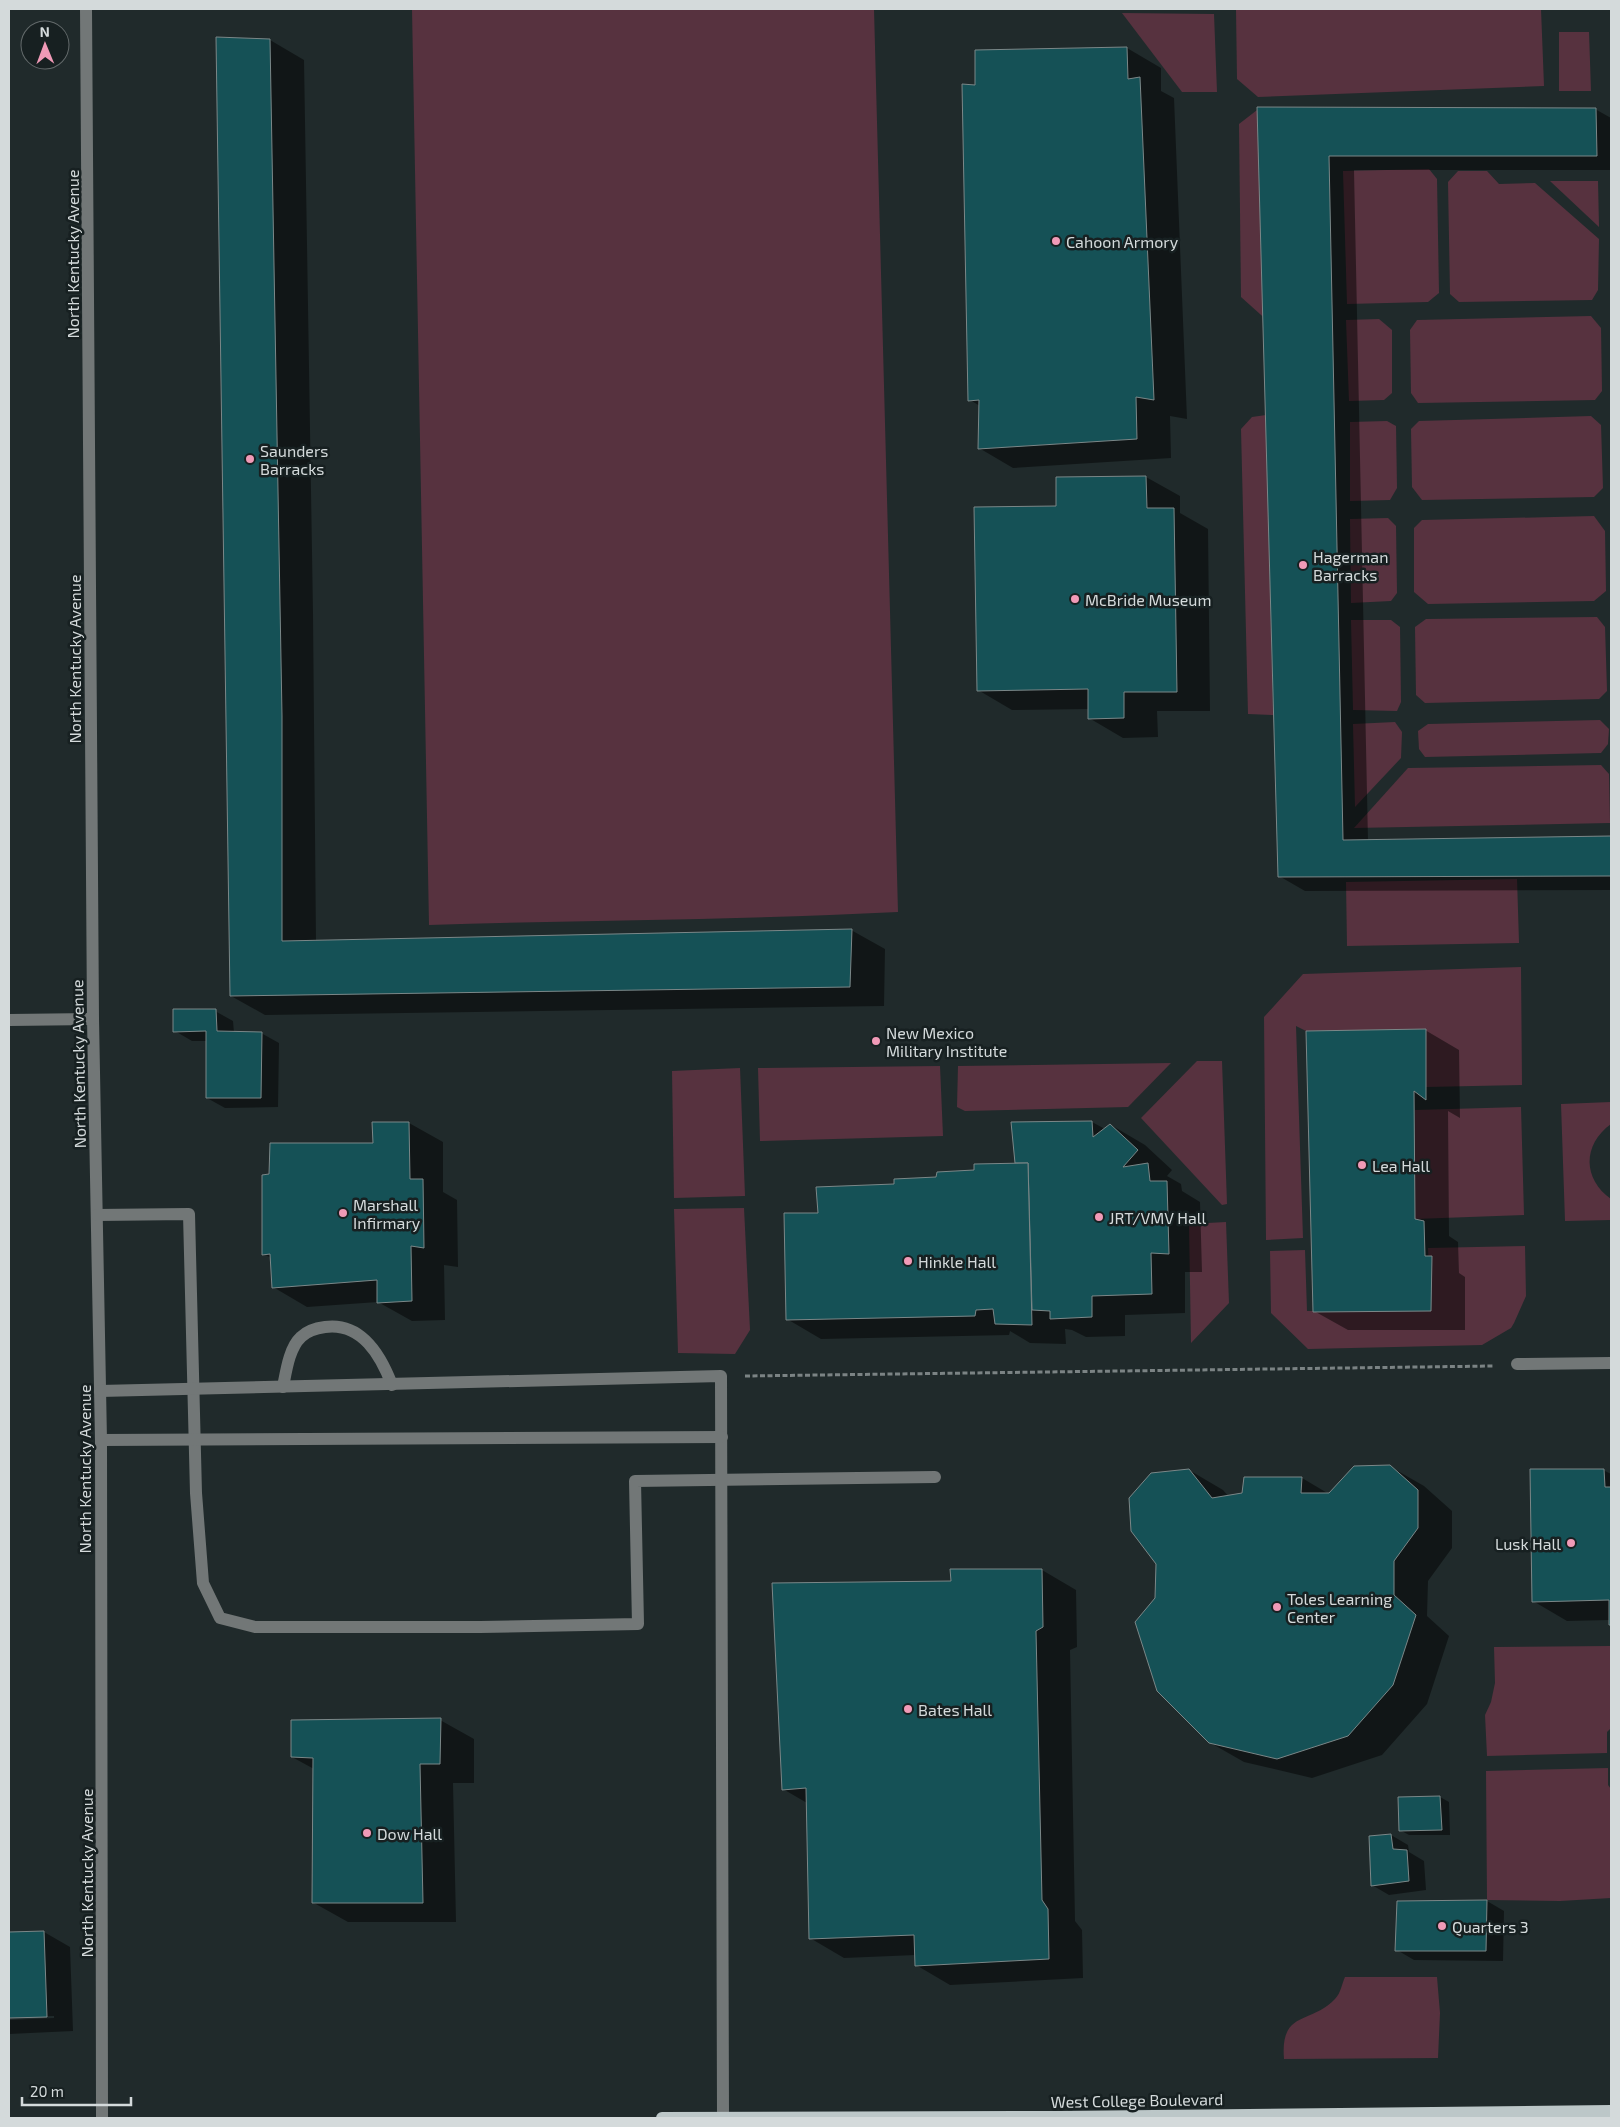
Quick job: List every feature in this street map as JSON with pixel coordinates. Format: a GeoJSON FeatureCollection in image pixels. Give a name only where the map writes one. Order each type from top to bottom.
{"type":"FeatureCollection","features":[{"type":"Feature","properties":{"kind":"main road","name":"West College Boulevard"},"geometry":{"type":"LineString","coordinates":[[662,2118],[1229,2117],[1611,2111]]}},
{"type":"Feature","properties":{"kind":"street","name":"North Kentucky Avenue"},"geometry":{"type":"LineString","coordinates":[[86,9],[93,1019],[101,1440],[102,2118]]}},
{"type":"Feature","properties":{"kind":"street"},"geometry":{"type":"LineString","coordinates":[[9,1020],[93,1019]]}},
{"type":"Feature","properties":{"kind":"street"},"geometry":{"type":"LineString","coordinates":[[97,1215],[189,1214],[196,1493],[203,1583],[220,1618],[255,1627],[480,1627],[638,1624],[636,1481],[935,1477]]}},
{"type":"Feature","properties":{"kind":"street"},"geometry":{"type":"LineString","coordinates":[[283,1387],[287,1368],[300,1337],[316,1328],[332,1326],[354,1331],[369,1342],[384,1362],[392,1384]]}},
{"type":"Feature","properties":{"kind":"street"},"geometry":{"type":"LineString","coordinates":[[1517,1364],[1611,1363]]}},
{"type":"Feature","properties":{"kind":"street"},"geometry":{"type":"LineString","coordinates":[[100,1392],[721,1376],[723,2118]]}},
{"type":"Feature","properties":{"kind":"street"},"geometry":{"type":"LineString","coordinates":[[101,1440],[722,1437]]}},
{"type":"Feature","properties":{"kind":"path"},"geometry":{"type":"LineString","coordinates":[[721,1376],[1470,1368],[1517,1364]]}},
{"type":"Feature","properties":{"kind":"shaded area"},"geometry":{"type":"Polygon","coordinates":[[[412,9],[874,9],[898,912],[780,917],[429,925],[412,9]]]}},
{"type":"Feature","properties":{"kind":"shaded area"},"geometry":{"type":"Polygon","coordinates":[[[1236,9],[1541,9],[1544,86],[1258,97],[1237,79],[1236,9]]]}},
{"type":"Feature","properties":{"kind":"shaded area"},"geometry":{"type":"Polygon","coordinates":[[[1122,13],[1214,14],[1217,92],[1182,92],[1122,13]]]}},
{"type":"Feature","properties":{"kind":"shaded area"},"geometry":{"type":"Polygon","coordinates":[[[1559,32],[1589,32],[1591,91],[1559,91],[1559,32]]]}},
{"type":"Feature","properties":{"kind":"shaded area"},"geometry":{"type":"Polygon","coordinates":[[[1261,107],[1270,323],[1241,297],[1239,124],[1261,107]]]}},
{"type":"Feature","properties":{"kind":"shaded area"},"geometry":{"type":"Polygon","coordinates":[[[1429,169],[1437,179],[1439,293],[1428,302],[1347,304],[1343,171],[1429,169]]]}},
{"type":"Feature","properties":{"kind":"shaded area"},"geometry":{"type":"Polygon","coordinates":[[[1458,171],[1487,171],[1499,184],[1535,183],[1599,239],[1598,290],[1592,300],[1459,302],[1450,294],[1448,182],[1458,171]]]}},
{"type":"Feature","properties":{"kind":"shaded area"},"geometry":{"type":"Polygon","coordinates":[[[1550,181],[1598,181],[1599,227],[1550,181]]]}},
{"type":"Feature","properties":{"kind":"shaded area"},"geometry":{"type":"Polygon","coordinates":[[[1591,316],[1601,328],[1602,391],[1595,400],[1418,403],[1411,393],[1410,330],[1417,320],[1591,316]]]}},
{"type":"Feature","properties":{"kind":"shaded area"},"geometry":{"type":"Polygon","coordinates":[[[1379,319],[1392,330],[1392,393],[1384,400],[1349,401],[1346,320],[1379,319]]]}},
{"type":"Feature","properties":{"kind":"shaded area"},"geometry":{"type":"Polygon","coordinates":[[[1266,415],[1273,715],[1248,714],[1241,429],[1252,417],[1266,415]]]}},
{"type":"Feature","properties":{"kind":"shaded area"},"geometry":{"type":"Polygon","coordinates":[[[1591,416],[1601,425],[1603,488],[1594,497],[1422,500],[1412,487],[1411,429],[1419,421],[1591,416]]]}},
{"type":"Feature","properties":{"kind":"shaded area"},"geometry":{"type":"Polygon","coordinates":[[[1387,421],[1396,426],[1397,488],[1390,500],[1350,501],[1350,422],[1387,421]]]}},
{"type":"Feature","properties":{"kind":"shaded area"},"geometry":{"type":"Polygon","coordinates":[[[1594,516],[1605,531],[1606,591],[1594,601],[1428,604],[1414,592],[1414,528],[1422,520],[1594,516]]]}},
{"type":"Feature","properties":{"kind":"shaded area"},"geometry":{"type":"Polygon","coordinates":[[[1388,518],[1396,526],[1397,593],[1391,601],[1351,603],[1350,519],[1388,518]]]}},
{"type":"Feature","properties":{"kind":"shaded area"},"geometry":{"type":"Polygon","coordinates":[[[1597,617],[1605,627],[1607,691],[1599,699],[1425,703],[1416,695],[1415,627],[1426,619],[1597,617]]]}},
{"type":"Feature","properties":{"kind":"shaded area"},"geometry":{"type":"Polygon","coordinates":[[[1351,620],[1391,620],[1400,627],[1401,702],[1397,711],[1353,710],[1351,620]]]}},
{"type":"Feature","properties":{"kind":"shaded area"},"geometry":{"type":"Polygon","coordinates":[[[1600,720],[1609,729],[1608,744],[1601,753],[1425,757],[1419,749],[1418,731],[1428,724],[1600,720]]]}},
{"type":"Feature","properties":{"kind":"shaded area"},"geometry":{"type":"Polygon","coordinates":[[[1395,722],[1402,732],[1401,758],[1355,807],[1353,724],[1395,722]]]}},
{"type":"Feature","properties":{"kind":"shaded area"},"geometry":{"type":"Polygon","coordinates":[[[1601,765],[1609,774],[1610,823],[1354,828],[1408,768],[1601,765]]]}},
{"type":"Feature","properties":{"kind":"shaded area"},"geometry":{"type":"Polygon","coordinates":[[[1517,879],[1519,943],[1347,946],[1346,882],[1517,879]]]}},
{"type":"Feature","properties":{"kind":"shaded area"},"geometry":{"type":"Polygon","coordinates":[[[1521,967],[1522,1085],[1426,1087],[1425,1029],[1306,1031],[1296,1026],[1303,1238],[1266,1240],[1264,1017],[1303,974],[1521,967]]]}},
{"type":"Feature","properties":{"kind":"shaded area"},"geometry":{"type":"Polygon","coordinates":[[[1197,1061],[1222,1061],[1227,1204],[1222,1205],[1141,1118],[1197,1061]]]}},
{"type":"Feature","properties":{"kind":"shaded area"},"geometry":{"type":"Polygon","coordinates":[[[1171,1063],[1128,1107],[965,1111],[957,1107],[958,1066],[1171,1063]]]}},
{"type":"Feature","properties":{"kind":"shaded area"},"geometry":{"type":"Polygon","coordinates":[[[940,1066],[943,1136],[760,1141],[758,1068],[940,1066]]]}},
{"type":"Feature","properties":{"kind":"shaded area"},"geometry":{"type":"Polygon","coordinates":[[[740,1068],[745,1196],[674,1198],[672,1071],[740,1068]]]}},
{"type":"Feature","properties":{"kind":"shaded area"},"geometry":{"type":"Polygon","coordinates":[[[1611,1102],[1611,1124],[1595,1142],[1590,1162],[1595,1182],[1611,1199],[1611,1220],[1565,1221],[1561,1104],[1611,1102]]]}},
{"type":"Feature","properties":{"kind":"shaded area"},"geometry":{"type":"Polygon","coordinates":[[[1521,1107],[1524,1215],[1415,1219],[1415,1110],[1521,1107]]]}},
{"type":"Feature","properties":{"kind":"shaded area"},"geometry":{"type":"Polygon","coordinates":[[[744,1208],[750,1330],[735,1354],[678,1353],[674,1209],[744,1208]]]}},
{"type":"Feature","properties":{"kind":"shaded area"},"geometry":{"type":"Polygon","coordinates":[[[1226,1222],[1229,1303],[1191,1343],[1189,1224],[1226,1222]]]}},
{"type":"Feature","properties":{"kind":"shaded area"},"geometry":{"type":"Polygon","coordinates":[[[1525,1246],[1526,1296],[1511,1328],[1482,1345],[1308,1349],[1271,1313],[1270,1251],[1305,1250],[1307,1311],[1431,1311],[1428,1248],[1525,1246]]]}},
{"type":"Feature","properties":{"kind":"shaded area"},"geometry":{"type":"Polygon","coordinates":[[[1611,1646],[1611,1728],[1607,1732],[1607,1753],[1487,1756],[1485,1715],[1491,1702],[1495,1683],[1494,1647],[1611,1646]]]}},
{"type":"Feature","properties":{"kind":"shaded area"},"geometry":{"type":"Polygon","coordinates":[[[1608,1768],[1608,1785],[1611,1789],[1611,1898],[1560,1901],[1487,1900],[1486,1771],[1608,1768]]]}},
{"type":"Feature","properties":{"kind":"shaded area"},"geometry":{"type":"Polygon","coordinates":[[[1345,1977],[1437,1977],[1440,2013],[1438,2058],[1284,2059],[1284,2043],[1292,2025],[1325,2007],[1335,1999],[1345,1977]]]}},
{"type":"Feature","properties":{"kind":"building","name":"Saunders Barracks"},"geometry":{"type":"Polygon","coordinates":[[[216,37],[270,39],[282,716],[282,941],[852,929],[850,987],[230,996],[216,37]]]}},
{"type":"Feature","properties":{"kind":"building","name":"Cahoon Armory"},"geometry":{"type":"Polygon","coordinates":[[[1127,47],[1128,79],[1140,77],[1154,400],[1136,397],[1137,439],[978,449],[979,400],[968,401],[962,84],[975,85],[975,50],[1127,47]]]}},
{"type":"Feature","properties":{"kind":"building","name":"Hagerman Barracks"},"geometry":{"type":"Polygon","coordinates":[[[1257,107],[1596,108],[1597,156],[1329,156],[1343,840],[1611,836],[1611,876],[1278,877],[1257,107]]]}},
{"type":"Feature","properties":{"kind":"building","name":"McBride Museum"},"geometry":{"type":"Polygon","coordinates":[[[1146,476],[1147,508],[1174,508],[1177,692],[1124,692],[1124,718],[1088,719],[1088,689],[977,691],[974,507],[1056,506],[1056,477],[1146,476]]]}},
{"type":"Feature","properties":{"kind":"building"},"geometry":{"type":"Polygon","coordinates":[[[173,1009],[216,1009],[217,1031],[262,1032],[261,1098],[206,1098],[206,1031],[173,1032],[173,1009]]]}},
{"type":"Feature","properties":{"kind":"building","name":"Lea Hall"},"geometry":{"type":"Polygon","coordinates":[[[1426,1029],[1426,1100],[1414,1091],[1415,1219],[1424,1221],[1425,1256],[1432,1256],[1431,1311],[1313,1312],[1306,1031],[1426,1029]]]}},
{"type":"Feature","properties":{"kind":"building","name":"JRT/VMV Hall"},"geometry":{"type":"Polygon","coordinates":[[[1092,1121],[1093,1137],[1110,1124],[1138,1150],[1123,1167],[1148,1163],[1150,1181],[1167,1181],[1169,1254],[1151,1253],[1152,1294],[1092,1296],[1092,1317],[1050,1319],[1050,1311],[1032,1310],[1028,1163],[1015,1163],[1011,1122],[1092,1121]]]}},
{"type":"Feature","properties":{"kind":"building","name":"Marshall Infirmary"},"geometry":{"type":"Polygon","coordinates":[[[372,1122],[409,1122],[410,1179],[423,1179],[424,1248],[411,1246],[412,1301],[377,1303],[377,1280],[272,1288],[270,1254],[262,1255],[262,1175],[269,1174],[270,1143],[373,1143],[372,1122]]]}},
{"type":"Feature","properties":{"kind":"building","name":"Hinkle Hall"},"geometry":{"type":"Polygon","coordinates":[[[1028,1163],[1032,1325],[995,1324],[993,1309],[976,1310],[975,1316],[786,1320],[784,1213],[818,1213],[816,1187],[894,1184],[894,1179],[936,1177],[937,1172],[974,1170],[974,1164],[1028,1163]]]}},
{"type":"Feature","properties":{"kind":"building","name":"Toles Learning Center"},"geometry":{"type":"Polygon","coordinates":[[[1390,1465],[1418,1490],[1418,1528],[1394,1561],[1394,1595],[1416,1615],[1393,1685],[1348,1736],[1277,1759],[1209,1743],[1157,1691],[1135,1622],[1155,1598],[1156,1564],[1131,1531],[1129,1498],[1151,1473],[1189,1469],[1212,1498],[1242,1493],[1244,1477],[1302,1477],[1301,1493],[1329,1493],[1354,1466],[1390,1465]]]}},
{"type":"Feature","properties":{"kind":"building","name":"Lusk Hall"},"geometry":{"type":"Polygon","coordinates":[[[1530,1469],[1604,1469],[1605,1487],[1611,1487],[1611,1625],[1609,1625],[1609,1600],[1532,1602],[1530,1469]]]}},
{"type":"Feature","properties":{"kind":"building","name":"Bates Hall"},"geometry":{"type":"Polygon","coordinates":[[[950,1569],[1042,1569],[1043,1627],[1036,1631],[1042,1900],[1048,1909],[1049,1959],[915,1966],[914,1935],[809,1939],[806,1788],[782,1790],[772,1583],[951,1581],[950,1569]]]}},
{"type":"Feature","properties":{"kind":"building","name":"Dow Hall"},"geometry":{"type":"Polygon","coordinates":[[[441,1718],[440,1764],[420,1764],[423,1903],[312,1903],[313,1758],[291,1757],[291,1720],[441,1718]]]}},
{"type":"Feature","properties":{"kind":"building"},"geometry":{"type":"Polygon","coordinates":[[[1440,1796],[1442,1830],[1399,1831],[1398,1797],[1440,1796]]]}},
{"type":"Feature","properties":{"kind":"building"},"geometry":{"type":"Polygon","coordinates":[[[1391,1834],[1393,1849],[1407,1850],[1409,1881],[1371,1886],[1369,1836],[1391,1834]]]}},
{"type":"Feature","properties":{"kind":"building","name":"Quarters 3"},"geometry":{"type":"Polygon","coordinates":[[[1487,1900],[1486,1951],[1395,1951],[1397,1901],[1487,1900]]]}},
{"type":"Feature","properties":{"kind":"building"},"geometry":{"type":"Polygon","coordinates":[[[44,1931],[47,2017],[9,2018],[9,1932],[44,1931]]]}},
{"type":"Feature","properties":{"kind":"place","name":"Cahoon Armory"},"geometry":{"type":"Point","coordinates":[1056,241]}},
{"type":"Feature","properties":{"kind":"place","name":"Saunders Barracks"},"geometry":{"type":"Point","coordinates":[250,459]}},
{"type":"Feature","properties":{"kind":"place","name":"Hagerman Barracks"},"geometry":{"type":"Point","coordinates":[1303,565]}},
{"type":"Feature","properties":{"kind":"place","name":"McBride Museum"},"geometry":{"type":"Point","coordinates":[1075,599]}},
{"type":"Feature","properties":{"kind":"place","name":"New Mexico Military Institute"},"geometry":{"type":"Point","coordinates":[876,1041]}},
{"type":"Feature","properties":{"kind":"place","name":"Lea Hall"},"geometry":{"type":"Point","coordinates":[1362,1165]}},
{"type":"Feature","properties":{"kind":"place","name":"Marshall Infirmary"},"geometry":{"type":"Point","coordinates":[343,1213]}},
{"type":"Feature","properties":{"kind":"place","name":"JRT/VMV Hall"},"geometry":{"type":"Point","coordinates":[1099,1217]}},
{"type":"Feature","properties":{"kind":"place","name":"Hinkle Hall"},"geometry":{"type":"Point","coordinates":[908,1261]}},
{"type":"Feature","properties":{"kind":"place","name":"Lusk Hall"},"geometry":{"type":"Point","coordinates":[1571,1543]}},
{"type":"Feature","properties":{"kind":"place","name":"Toles Learning Center"},"geometry":{"type":"Point","coordinates":[1277,1607]}},
{"type":"Feature","properties":{"kind":"place","name":"Bates Hall"},"geometry":{"type":"Point","coordinates":[908,1709]}},
{"type":"Feature","properties":{"kind":"place","name":"Dow Hall"},"geometry":{"type":"Point","coordinates":[367,1833]}},
{"type":"Feature","properties":{"kind":"place","name":"Quarters 3"},"geometry":{"type":"Point","coordinates":[1442,1926]}}]}
